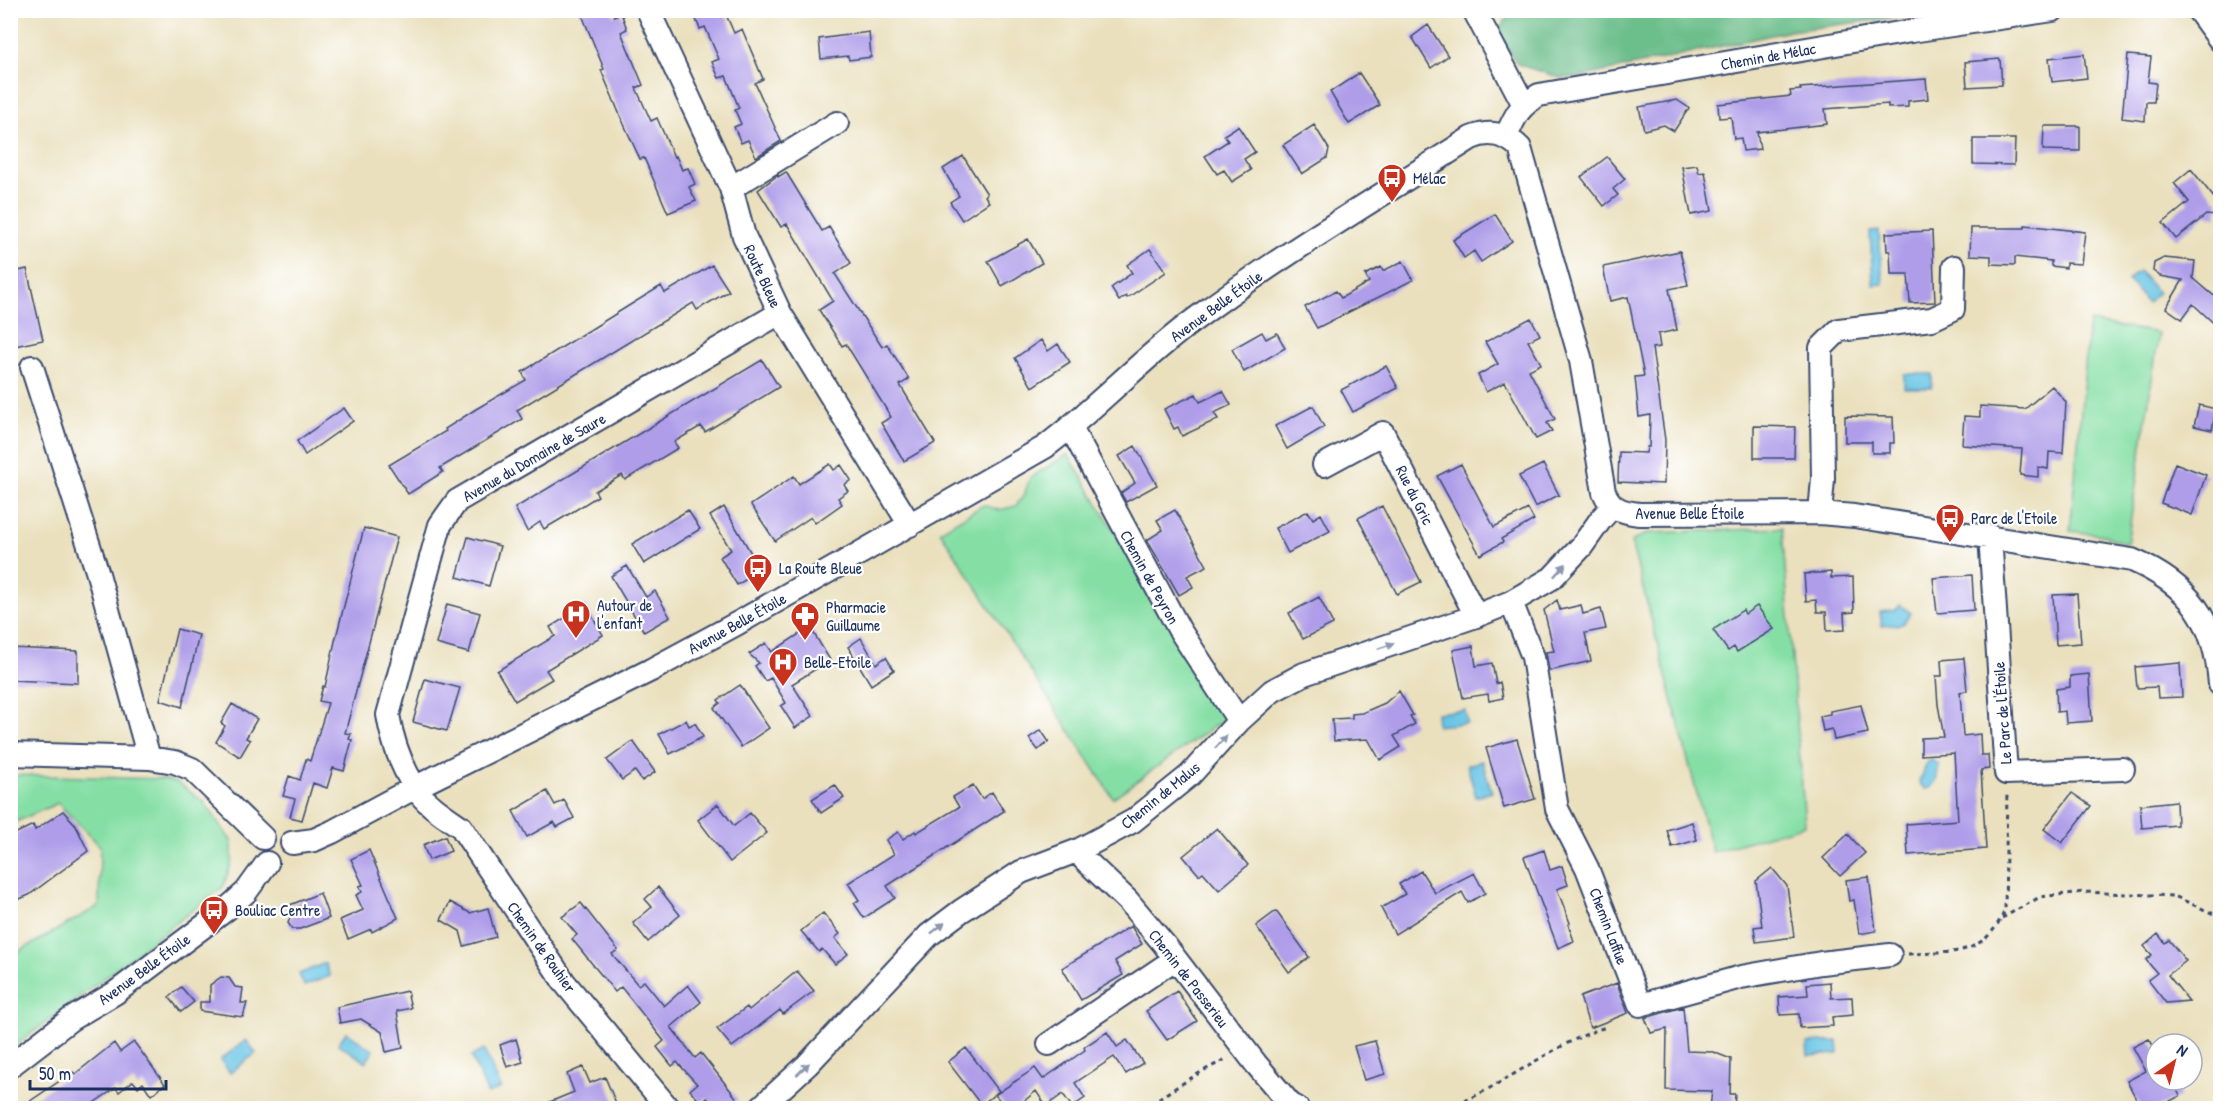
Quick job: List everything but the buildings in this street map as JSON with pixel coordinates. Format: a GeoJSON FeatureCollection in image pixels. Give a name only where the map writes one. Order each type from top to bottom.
{"type":"FeatureCollection","features":[{"type":"Feature","properties":{"kind":"street","name":"Route Bleue"},"geometry":{"type":"LineString","coordinates":[[648,10],[731,188],[744,236],[780,313],[910,525]]}},
{"type":"Feature","properties":{"kind":"street","name":"Chemin de Mélac"},"geometry":{"type":"LineString","coordinates":[[1523,104],[1539,94],[2053,10]]}},
{"type":"Feature","properties":{"kind":"street"},"geometry":{"type":"LineString","coordinates":[[2198,10],[2220,40]]}},
{"type":"Feature","properties":{"kind":"street"},"geometry":{"type":"LineString","coordinates":[[1476,12],[1523,104],[1506,137]]}},
{"type":"Feature","properties":{"kind":"street"},"geometry":{"type":"LineString","coordinates":[[731,188],[837,123]]}},
{"type":"Feature","properties":{"kind":"street","name":"Avenue Belle Étoile"},"geometry":{"type":"LineString","coordinates":[[292,843],[314,840],[332,832],[414,788],[651,670],[1045,447],[1071,428],[1160,347],[1224,298],[1471,138],[1488,133],[1506,137],[1520,148],[1581,361],[1604,492],[1613,506],[1626,512],[1639,514],[1820,513],[1953,530],[2132,560],[2154,569],[2174,582],[2206,622],[2214,644],[2220,684]]}},
{"type":"Feature","properties":{"kind":"street"},"geometry":{"type":"LineString","coordinates":[[1820,513],[1823,479],[1821,348],[1839,330],[1932,319],[1953,309],[1954,267]]}},
{"type":"Feature","properties":{"kind":"street","name":"Avenue du Domaine de Saure"},"geometry":{"type":"LineString","coordinates":[[414,788],[392,737],[388,715],[440,525],[457,501],[780,313]]}},
{"type":"Feature","properties":{"kind":"street"},"geometry":{"type":"LineString","coordinates":[[32,368],[98,574],[148,758]]}},
{"type":"Feature","properties":{"kind":"street","name":"Chemin de Peyron"},"geometry":{"type":"LineString","coordinates":[[1071,428],[1179,628],[1239,721]]}},
{"type":"Feature","properties":{"kind":"street","name":"Rue du Gric"},"geometry":{"type":"LineString","coordinates":[[1324,465],[1383,433],[1476,616]]}},
{"type":"Feature","properties":{"kind":"street","name":"Chemin de Malus"},"geometry":{"type":"LineString","coordinates":[[760,1108],[807,1065],[929,936],[961,910],[1021,872],[1078,850],[1141,814],[1190,775],[1239,721],[1272,692],[1304,674],[1476,616],[1511,602],[1552,578],[1582,546],[1613,506]]}},
{"type":"Feature","properties":{"kind":"street","name":"Le Parc de l'Étoile"},"geometry":{"type":"LineString","coordinates":[[1990,536],[2007,773],[2123,769]]}},
{"type":"Feature","properties":{"kind":"street","name":"Chemin Laffue"},"geometry":{"type":"LineString","coordinates":[[1511,602],[1533,657],[1557,810],[1587,868],[1640,1005],[1741,977],[1821,963],[1890,955]]}},
{"type":"Feature","properties":{"kind":"street"},"geometry":{"type":"LineString","coordinates":[[10,754],[148,758],[175,762],[192,769],[263,838]]}},
{"type":"Feature","properties":{"kind":"street","name":"Chemin de Rouhier"},"geometry":{"type":"LineString","coordinates":[[414,788],[438,811],[461,827],[564,982],[668,1108]]}},
{"type":"Feature","properties":{"kind":"street"},"geometry":{"type":"LineString","coordinates":[[272,833],[281,833],[292,843],[292,853],[286,862],[277,865],[267,862],[260,851],[263,838],[272,833]]}},
{"type":"Feature","properties":{"kind":"street","name":"Chemin de Passerieu"},"geometry":{"type":"LineString","coordinates":[[1078,850],[1084,859],[1128,901],[1245,1050],[1290,1104],[1297,1108]]}},
{"type":"Feature","properties":{"kind":"street","name":"Avenue Belle Étoile"},"geometry":{"type":"LineString","coordinates":[[10,1066],[71,1019],[115,993],[228,908],[246,892],[267,862]]}},
{"type":"Feature","properties":{"kind":"street"},"geometry":{"type":"LineString","coordinates":[[1049,1044],[1175,958]]}},
{"type":"Feature","properties":{"kind":"path"},"geometry":{"type":"LineString","coordinates":[[1890,955],[1968,949],[1984,941],[1997,927],[2005,910],[2007,886],[2007,773]]}},
{"type":"Feature","properties":{"kind":"path"},"geometry":{"type":"LineString","coordinates":[[2001,919],[2040,897],[2083,892],[2174,896],[2214,914],[2220,911]]}},
{"type":"Feature","properties":{"kind":"path"},"geometry":{"type":"LineString","coordinates":[[1448,1108],[1499,1083],[1587,1033],[1606,1027]]}},
{"type":"Feature","properties":{"kind":"path"},"geometry":{"type":"LineString","coordinates":[[1143,1108],[1201,1072],[1245,1050]]}},
{"type":"Feature","properties":{"kind":"green space"},"geometry":{"type":"Polygon","coordinates":[[[1516,10],[1944,11],[1790,31],[1581,77],[1560,78],[1517,64],[1498,31],[1510,13],[1516,10]]]}},
{"type":"Feature","properties":{"kind":"green space"},"geometry":{"type":"Polygon","coordinates":[[[2089,322],[2159,333],[2127,544],[2103,535],[2070,531],[2089,322]]]}},
{"type":"Feature","properties":{"kind":"green space"},"geometry":{"type":"Polygon","coordinates":[[[1068,454],[1227,717],[1113,798],[940,531],[983,505],[999,510],[1016,506],[1024,495],[1030,478],[1068,454]]]}},
{"type":"Feature","properties":{"kind":"green space"},"geometry":{"type":"Polygon","coordinates":[[[1782,528],[1805,825],[1712,852],[1631,542],[1648,533],[1782,528]]]}},
{"type":"Feature","properties":{"kind":"green space"},"geometry":{"type":"Polygon","coordinates":[[[11,775],[165,779],[178,783],[204,802],[232,842],[232,861],[223,887],[11,1049],[11,956],[99,906],[100,846],[58,803],[11,824],[11,775]]]}},
{"type":"Feature","properties":{"kind":"water"},"geometry":{"type":"Polygon","coordinates":[[[1879,231],[1883,284],[1873,285],[1870,232],[1879,231]]]}},
{"type":"Feature","properties":{"kind":"water"},"geometry":{"type":"Polygon","coordinates":[[[2139,271],[2158,293],[2147,303],[2128,280],[2139,271]]]}},
{"type":"Feature","properties":{"kind":"water"},"geometry":{"type":"Polygon","coordinates":[[[1904,374],[1932,374],[1932,388],[1904,388],[1904,374]]]}},
{"type":"Feature","properties":{"kind":"water"},"geometry":{"type":"Polygon","coordinates":[[[1900,605],[1911,613],[1903,624],[1882,626],[1880,612],[1896,610],[1900,605]]]}},
{"type":"Feature","properties":{"kind":"water"},"geometry":{"type":"Polygon","coordinates":[[[1465,710],[1467,723],[1437,726],[1436,713],[1465,710]]]}},
{"type":"Feature","properties":{"kind":"water"},"geometry":{"type":"Polygon","coordinates":[[[1932,760],[1939,765],[1936,781],[1930,788],[1925,789],[1919,781],[1926,763],[1932,760]]]}},
{"type":"Feature","properties":{"kind":"water"},"geometry":{"type":"Polygon","coordinates":[[[1482,761],[1492,792],[1476,797],[1467,765],[1482,761]]]}},
{"type":"Feature","properties":{"kind":"water"},"geometry":{"type":"Polygon","coordinates":[[[325,963],[330,976],[304,986],[299,974],[325,963]]]}},
{"type":"Feature","properties":{"kind":"water"},"geometry":{"type":"Polygon","coordinates":[[[346,1032],[374,1051],[366,1062],[338,1044],[346,1032]]]}},
{"type":"Feature","properties":{"kind":"water"},"geometry":{"type":"Polygon","coordinates":[[[246,1040],[256,1053],[230,1073],[220,1060],[246,1040]]]}},
{"type":"Feature","properties":{"kind":"water"},"geometry":{"type":"Polygon","coordinates":[[[1838,1041],[1839,1054],[1808,1056],[1807,1043],[1838,1041]]]}},
{"type":"Feature","properties":{"kind":"water"},"geometry":{"type":"Polygon","coordinates":[[[484,1050],[501,1088],[488,1094],[471,1056],[484,1050]]]}},
{"type":"Feature","properties":{"kind":"place","name":"Mélac"},"geometry":{"type":"Point","coordinates":[1392,204]}},
{"type":"Feature","properties":{"kind":"place","name":"Parc de l'Etoile"},"geometry":{"type":"Point","coordinates":[1950,544]}},
{"type":"Feature","properties":{"kind":"place","name":"La Route Bleue"},"geometry":{"type":"Point","coordinates":[758,594]}},
{"type":"Feature","properties":{"kind":"place","name":"Autour de l'enfant"},"geometry":{"type":"Point","coordinates":[576,640]}},
{"type":"Feature","properties":{"kind":"place","name":"Pharmacie Guillaume"},"geometry":{"type":"Point","coordinates":[805,642]}},
{"type":"Feature","properties":{"kind":"place","name":"Belle-Etoile"},"geometry":{"type":"Point","coordinates":[783,688]}},
{"type":"Feature","properties":{"kind":"place","name":"Bouliac Centre"},"geometry":{"type":"Point","coordinates":[214,936]}}]}
